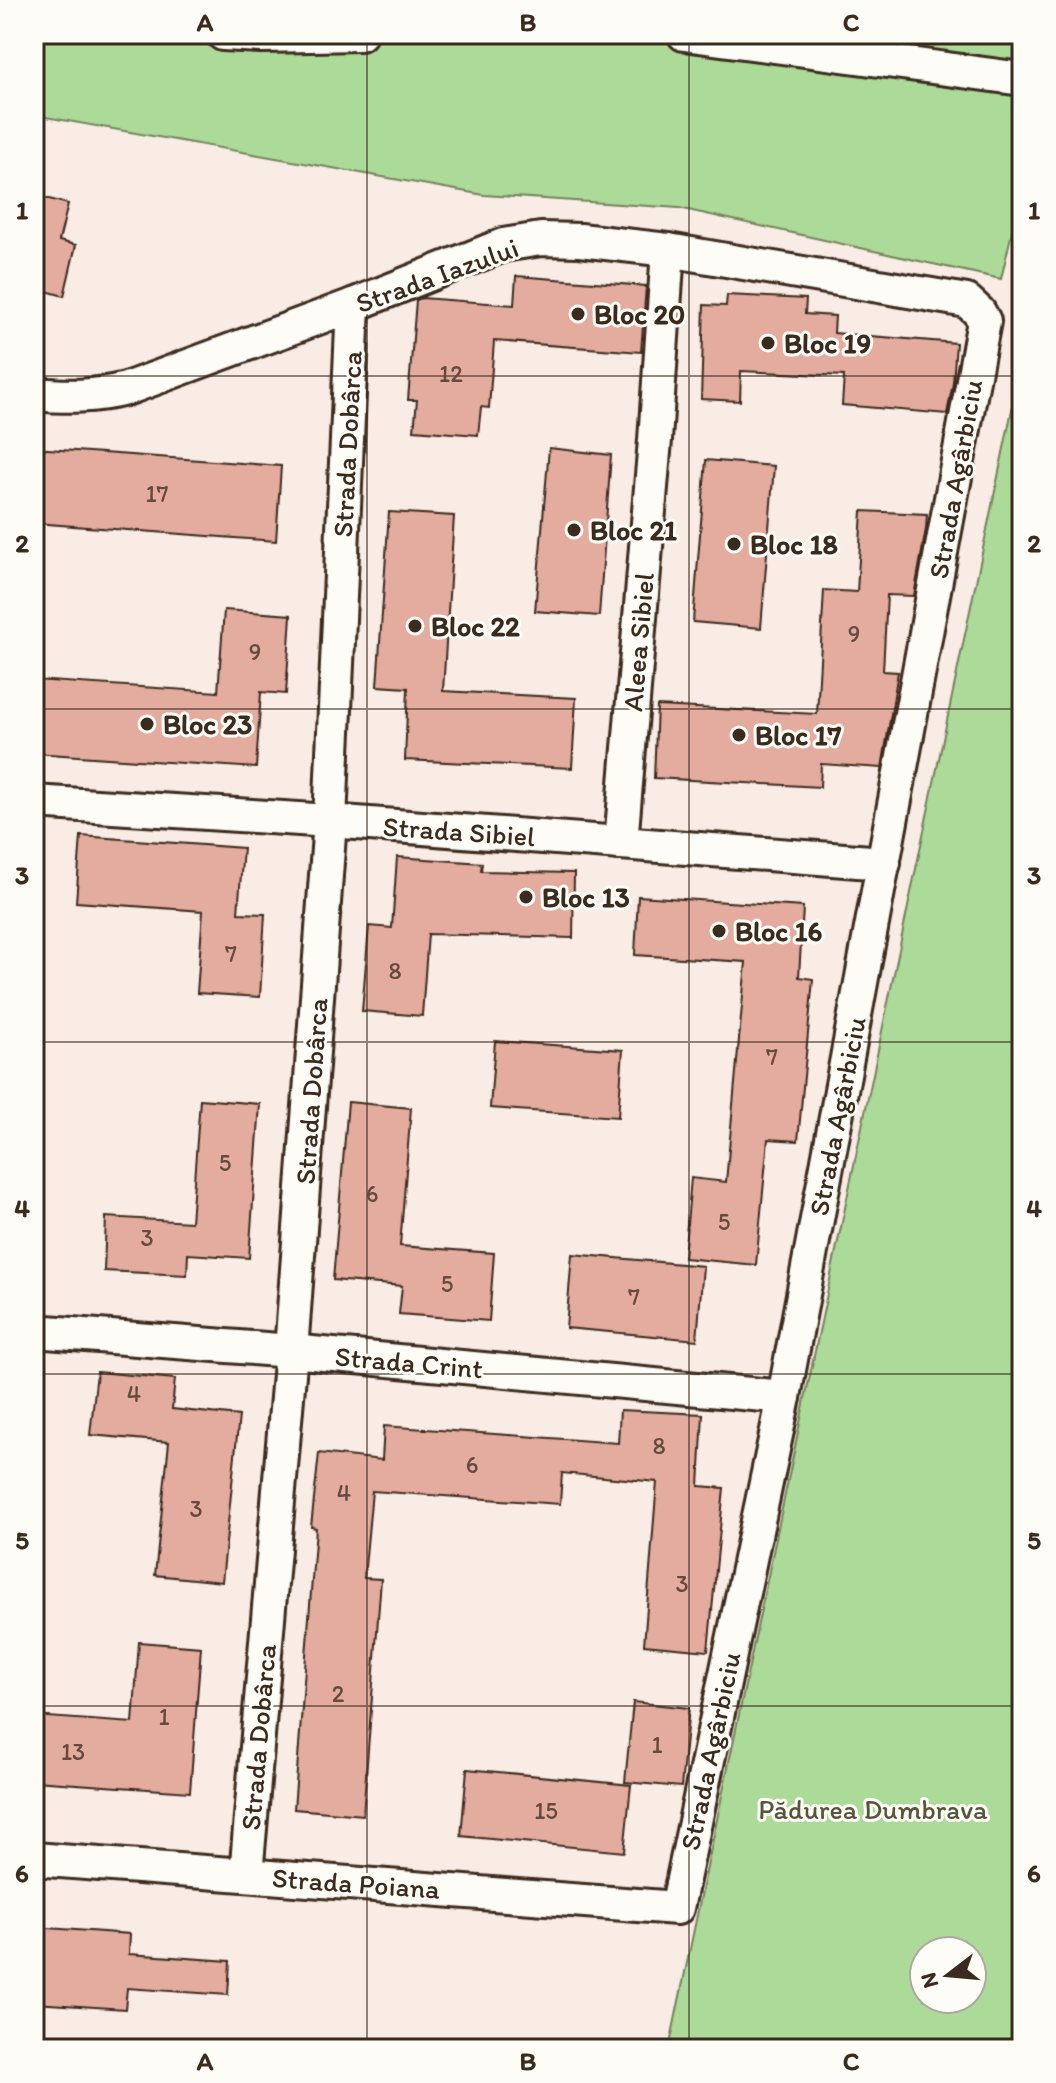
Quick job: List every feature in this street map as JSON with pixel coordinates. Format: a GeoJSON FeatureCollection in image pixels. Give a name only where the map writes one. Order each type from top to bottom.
{"type":"FeatureCollection","features":[{"type":"Feature","properties":{"kind":"street"},"geometry":{"type":"LineString","coordinates":[[223,34],[360,34]]}},
{"type":"Feature","properties":{"kind":"street"},"geometry":{"type":"LineString","coordinates":[[684,34],[1022,79]]}},
{"type":"Feature","properties":{"kind":"street","name":"Strada Iazului"},"geometry":{"type":"LineString","coordinates":[[34,394],[98,396],[126,389],[353,305],[503,245],[541,239],[668,250],[967,301],[984,321]]}},
{"type":"Feature","properties":{"kind":"street","name":"Aleea Sibiel"},"geometry":{"type":"LineString","coordinates":[[621,843],[668,250]]}},
{"type":"Feature","properties":{"kind":"street","name":"Strada Dobârca"},"geometry":{"type":"LineString","coordinates":[[246,1875],[291,1351],[330,821],[353,305]]}},
{"type":"Feature","properties":{"kind":"street","name":"Strada Agârbiciu"},"geometry":{"type":"LineString","coordinates":[[677,1908],[784,1397],[984,321]]}},
{"type":"Feature","properties":{"kind":"street","name":"Strada Sibiel"},"geometry":{"type":"LineString","coordinates":[[34,802],[884,863]]}},
{"type":"Feature","properties":{"kind":"street","name":"Strada Crint"},"geometry":{"type":"LineString","coordinates":[[34,1331],[291,1351],[784,1397]]}},
{"type":"Feature","properties":{"kind":"street","name":"Strada Poiana"},"geometry":{"type":"LineString","coordinates":[[34,1859],[677,1908]]}},
{"type":"Feature","properties":{"kind":"green space"},"geometry":{"type":"Polygon","coordinates":[[[34,34],[1022,34],[1022,189],[1001,279],[679,208],[484,195],[34,115],[34,34]]]}},
{"type":"Feature","properties":{"kind":"green space","name":"Pădurea Dumbrava"},"geometry":{"type":"Polygon","coordinates":[[[1022,362],[1022,2049],[669,2049],[1022,362]]]}},
{"type":"Feature","properties":{"kind":"building"},"geometry":{"type":"Polygon","coordinates":[[[34,195],[68,204],[59,241],[76,245],[64,296],[46,291],[45,297],[34,296],[34,195]]]}},
{"type":"Feature","properties":{"kind":"building"},"geometry":{"type":"Polygon","coordinates":[[[516,276],[646,286],[641,352],[494,341],[489,408],[481,407],[478,435],[414,430],[417,400],[408,400],[416,300],[514,305],[516,276]]]}},
{"type":"Feature","properties":{"kind":"building"},"geometry":{"type":"Polygon","coordinates":[[[727,295],[806,299],[805,314],[835,316],[834,333],[956,343],[947,414],[842,405],[844,376],[741,371],[740,401],[701,399],[704,305],[726,306],[727,295]]]}},
{"type":"Feature","properties":{"kind":"building"},"geometry":{"type":"Polygon","coordinates":[[[34,448],[281,466],[276,541],[34,523],[34,448]]]}},
{"type":"Feature","properties":{"kind":"building","name":"Bloc 21"},"geometry":{"type":"Polygon","coordinates":[[[549,448],[611,455],[599,616],[535,611],[549,448]]]}},
{"type":"Feature","properties":{"kind":"building","name":"Bloc 18"},"geometry":{"type":"Polygon","coordinates":[[[706,460],[774,466],[761,628],[693,622],[706,460]]]}},
{"type":"Feature","properties":{"kind":"building"},"geometry":{"type":"Polygon","coordinates":[[[862,511],[927,514],[914,596],[887,595],[883,671],[898,672],[882,768],[821,764],[820,787],[654,778],[657,706],[817,714],[824,590],[857,592],[862,511]]]}},
{"type":"Feature","properties":{"kind":"building","name":"Bloc 22"},"geometry":{"type":"Polygon","coordinates":[[[389,512],[454,516],[443,691],[576,698],[572,768],[405,760],[408,688],[377,686],[389,512]]]}},
{"type":"Feature","properties":{"kind":"building","name":"Bloc 23"},"geometry":{"type":"Polygon","coordinates":[[[224,610],[291,615],[286,694],[261,692],[256,768],[34,753],[34,680],[218,692],[224,610]]]}},
{"type":"Feature","properties":{"kind":"building"},"geometry":{"type":"Polygon","coordinates":[[[81,836],[243,848],[238,913],[265,914],[260,997],[197,993],[203,911],[76,902],[81,836]]]}},
{"type":"Feature","properties":{"kind":"building"},"geometry":{"type":"Polygon","coordinates":[[[397,857],[482,863],[481,871],[574,873],[573,938],[428,934],[422,1016],[362,1011],[369,926],[392,928],[397,857]]]}},
{"type":"Feature","properties":{"kind":"building"},"geometry":{"type":"Polygon","coordinates":[[[638,896],[803,907],[799,977],[813,979],[798,1141],[768,1139],[756,1265],[684,1258],[691,1178],[726,1182],[746,962],[635,955],[638,896]]]}},
{"type":"Feature","properties":{"kind":"building"},"geometry":{"type":"Polygon","coordinates":[[[495,1041],[623,1050],[618,1117],[490,1108],[495,1041]]]}},
{"type":"Feature","properties":{"kind":"building"},"geometry":{"type":"Polygon","coordinates":[[[200,1099],[260,1104],[249,1258],[188,1254],[187,1275],[104,1271],[106,1217],[191,1222],[200,1099]]]}},
{"type":"Feature","properties":{"kind":"building"},"geometry":{"type":"Polygon","coordinates":[[[348,1102],[411,1108],[400,1246],[494,1253],[489,1321],[399,1314],[402,1286],[333,1280],[348,1102]]]}},
{"type":"Feature","properties":{"kind":"building"},"geometry":{"type":"Polygon","coordinates":[[[572,1254],[703,1266],[697,1340],[566,1328],[572,1254]]]}},
{"type":"Feature","properties":{"kind":"building"},"geometry":{"type":"Polygon","coordinates":[[[97,1372],[175,1379],[172,1409],[239,1416],[222,1582],[155,1575],[169,1442],[90,1435],[97,1372]]]}},
{"type":"Feature","properties":{"kind":"building"},"geometry":{"type":"Polygon","coordinates":[[[620,1410],[703,1414],[699,1486],[724,1488],[708,1651],[644,1645],[657,1482],[562,1473],[560,1504],[372,1491],[364,1578],[381,1579],[363,1815],[294,1809],[316,1528],[311,1527],[319,1453],[382,1460],[384,1426],[618,1443],[620,1410]]]}},
{"type":"Feature","properties":{"kind":"building"},"geometry":{"type":"Polygon","coordinates":[[[139,1642],[201,1647],[190,1792],[34,1781],[34,1716],[133,1723],[139,1642]]]}},
{"type":"Feature","properties":{"kind":"building"},"geometry":{"type":"Polygon","coordinates":[[[633,1702],[689,1708],[681,1787],[625,1782],[633,1702]]]}},
{"type":"Feature","properties":{"kind":"building"},"geometry":{"type":"Polygon","coordinates":[[[467,1769],[631,1785],[624,1852],[461,1836],[467,1769]]]}},
{"type":"Feature","properties":{"kind":"building"},"geometry":{"type":"Polygon","coordinates":[[[34,1927],[130,1934],[129,1954],[230,1961],[228,1995],[127,1988],[125,2009],[34,2003],[34,1927]]]}},
{"type":"Feature","properties":{"kind":"place","name":"Bloc 20"},"geometry":{"type":"Point","coordinates":[578,314]}},
{"type":"Feature","properties":{"kind":"place","name":"Bloc 19"},"geometry":{"type":"Point","coordinates":[768,343]}},
{"type":"Feature","properties":{"kind":"place","name":"Bloc 21"},"geometry":{"type":"Point","coordinates":[574,530]}},
{"type":"Feature","properties":{"kind":"place","name":"Bloc 18"},"geometry":{"type":"Point","coordinates":[734,544]}},
{"type":"Feature","properties":{"kind":"place","name":"Bloc 22"},"geometry":{"type":"Point","coordinates":[415,626]}},
{"type":"Feature","properties":{"kind":"place","name":"Bloc 23"},"geometry":{"type":"Point","coordinates":[147,724]}},
{"type":"Feature","properties":{"kind":"place","name":"Bloc 17"},"geometry":{"type":"Point","coordinates":[739,735]}},
{"type":"Feature","properties":{"kind":"place","name":"Bloc 13"},"geometry":{"type":"Point","coordinates":[526,897]}},
{"type":"Feature","properties":{"kind":"place","name":"Bloc 16"},"geometry":{"type":"Point","coordinates":[719,931]}}]}
